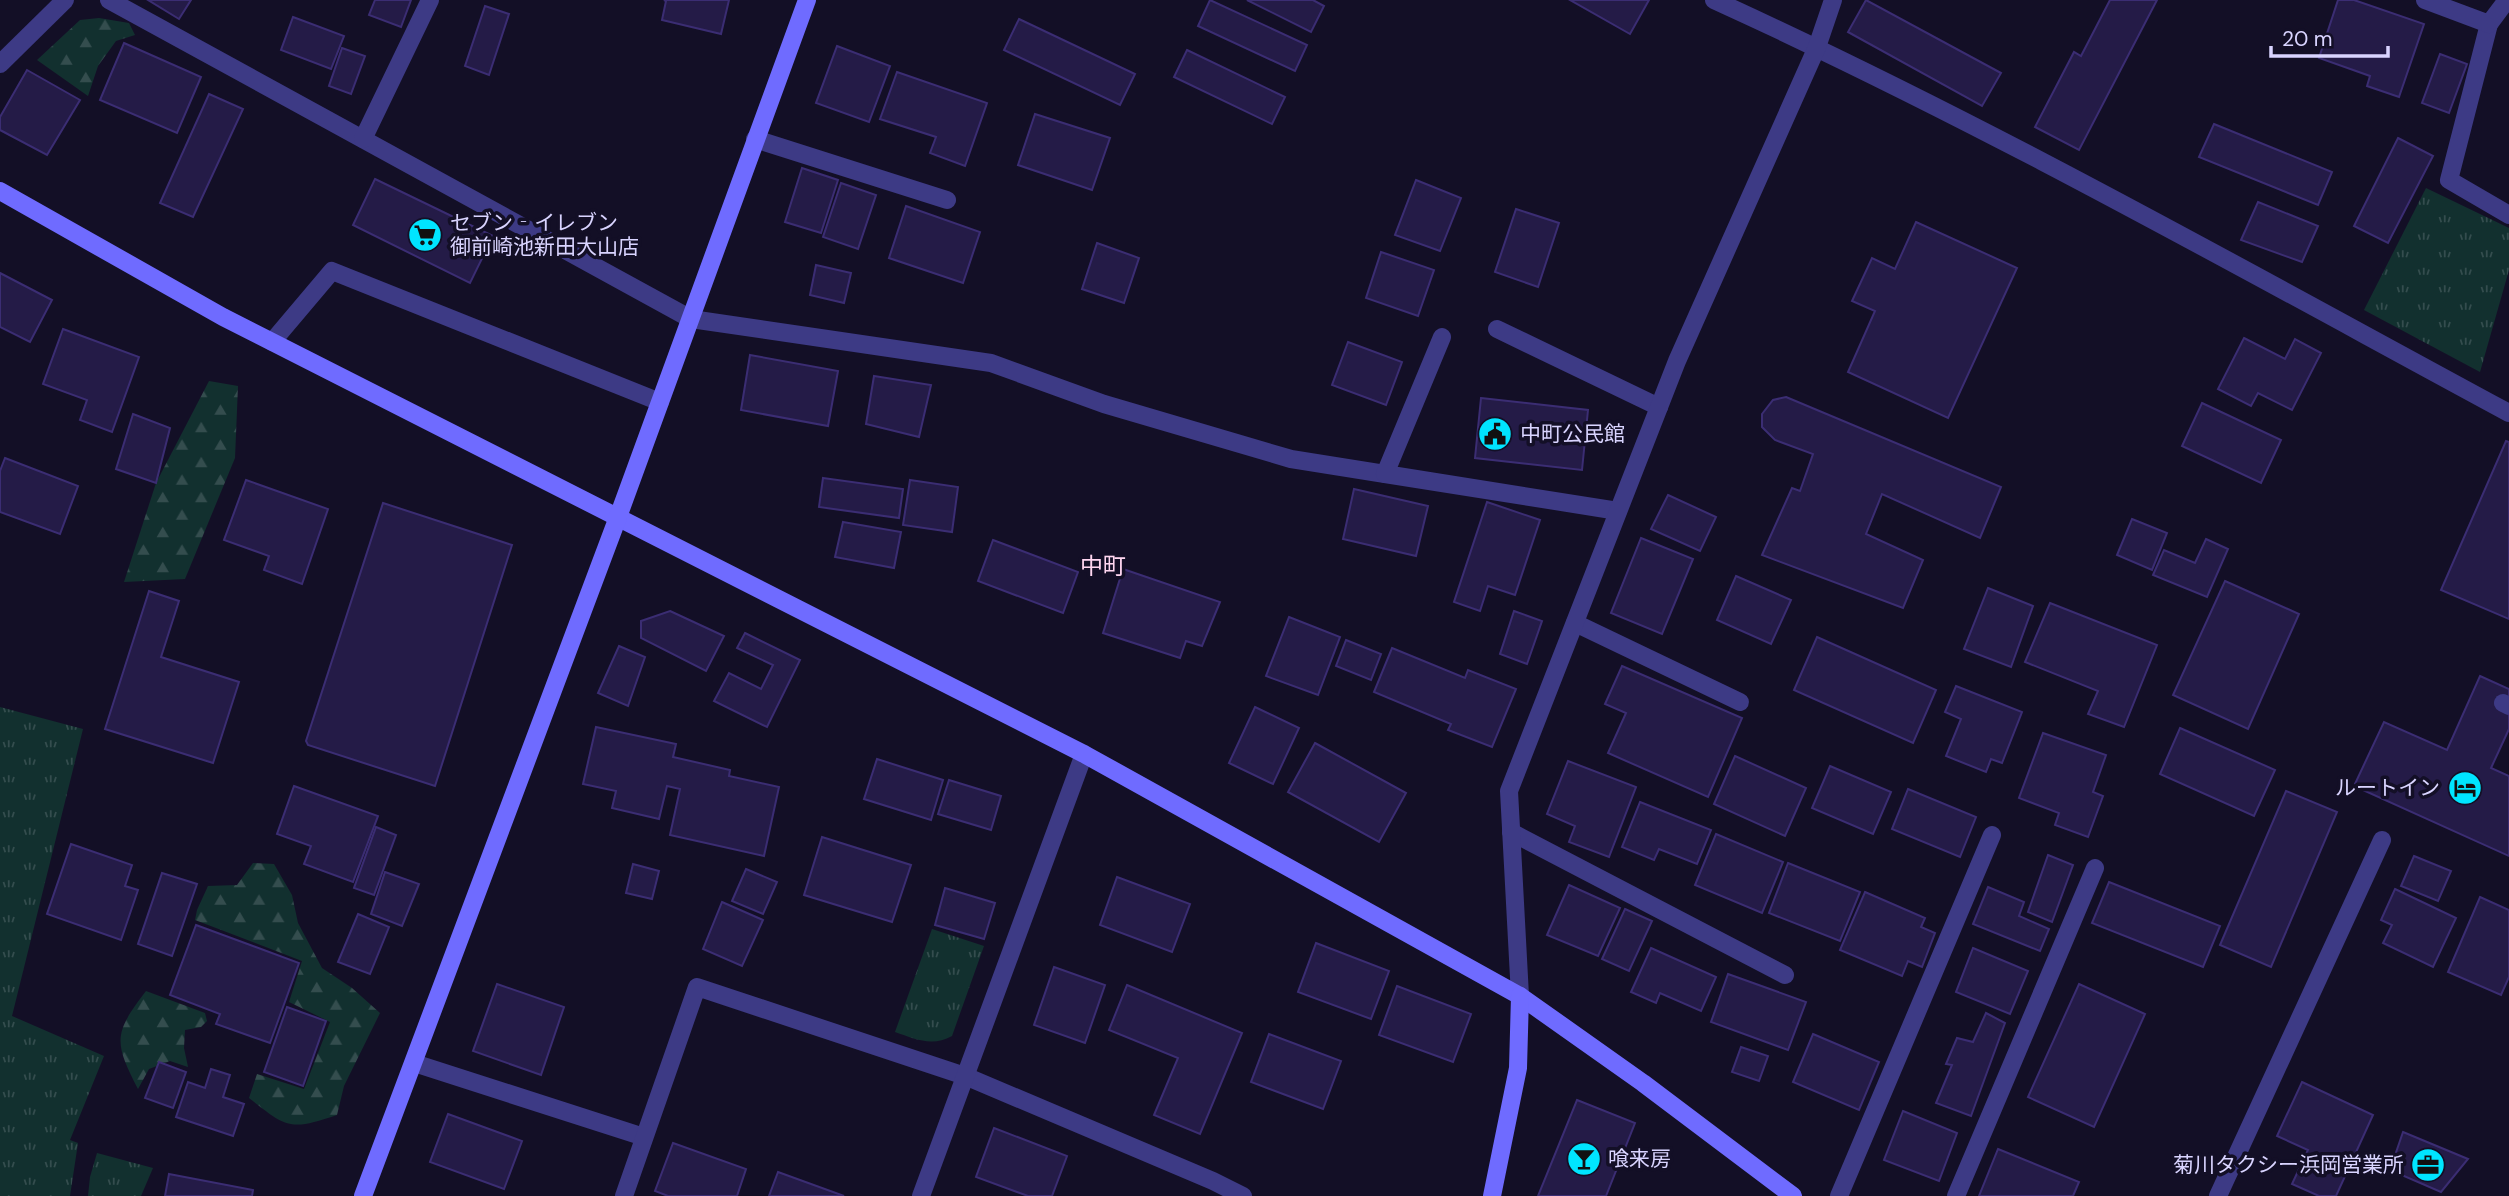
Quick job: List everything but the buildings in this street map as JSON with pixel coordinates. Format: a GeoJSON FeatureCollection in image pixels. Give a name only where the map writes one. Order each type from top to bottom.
{"type":"FeatureCollection","features":[{"type":"Feature","properties":{"kind":"street"},"geometry":{"type":"LineString","coordinates":[[0,64],[65,0]]}},
{"type":"Feature","properties":{"kind":"street"},"geometry":{"type":"LineString","coordinates":[[109,0],[691,319],[991,363],[1104,404],[1291,459],[1618,511]]}},
{"type":"Feature","properties":{"kind":"street"},"geometry":{"type":"LineString","coordinates":[[363,139],[430,0]]}},
{"type":"Feature","properties":{"kind":"street"},"geometry":{"type":"LineString","coordinates":[[363,1196],[618,517],[807,0]]}},
{"type":"Feature","properties":{"kind":"street"},"geometry":{"type":"LineString","coordinates":[[1714,0],[1817,47],[2070,175],[2509,413]]}},
{"type":"Feature","properties":{"kind":"street"},"geometry":{"type":"LineString","coordinates":[[1492,1196],[1518,1068],[1520,996],[1510,791],[1676,361],[1817,47],[1833,0]]}},
{"type":"Feature","properties":{"kind":"street"},"geometry":{"type":"LineString","coordinates":[[2425,0],[2489,24]]}},
{"type":"Feature","properties":{"kind":"street"},"geometry":{"type":"LineString","coordinates":[[2507,0],[2489,24],[2449,180],[2509,215]]}},
{"type":"Feature","properties":{"kind":"street"},"geometry":{"type":"LineString","coordinates":[[755,139],[947,200]]}},
{"type":"Feature","properties":{"kind":"street"},"geometry":{"type":"LineString","coordinates":[[0,191],[223,317],[1084,754],[1520,996],[1643,1083],[1793,1196]]}},
{"type":"Feature","properties":{"kind":"street"},"geometry":{"type":"LineString","coordinates":[[272,342],[332,271],[660,402]]}},
{"type":"Feature","properties":{"kind":"street"},"geometry":{"type":"LineString","coordinates":[[1497,329],[1659,407]]}},
{"type":"Feature","properties":{"kind":"street"},"geometry":{"type":"LineString","coordinates":[[1384,474],[1442,337]]}},
{"type":"Feature","properties":{"kind":"street"},"geometry":{"type":"LineString","coordinates":[[1575,622],[1740,702]]}},
{"type":"Feature","properties":{"kind":"street"},"geometry":{"type":"LineString","coordinates":[[921,1196],[1084,754]]}},
{"type":"Feature","properties":{"kind":"street"},"geometry":{"type":"LineString","coordinates":[[1511,832],[1785,975]]}},
{"type":"Feature","properties":{"kind":"street"},"geometry":{"type":"LineString","coordinates":[[1839,1196],[1992,835]]}},
{"type":"Feature","properties":{"kind":"street"},"geometry":{"type":"LineString","coordinates":[[2218,1196],[2382,839]]}},
{"type":"Feature","properties":{"kind":"street"},"geometry":{"type":"LineString","coordinates":[[1956,1196],[2095,867]]}},
{"type":"Feature","properties":{"kind":"street"},"geometry":{"type":"LineString","coordinates":[[624,1196],[697,986],[965,1076],[1211,1188],[1243,1196]]}},
{"type":"Feature","properties":{"kind":"street"},"geometry":{"type":"LineString","coordinates":[[414,1063],[644,1137]]}},
{"type":"Feature","properties":{"kind":"green space"},"geometry":{"type":"Polygon","coordinates":[[[99,18],[129,23],[135,35],[116,41],[98,66],[88,96],[37,60],[80,20],[99,18]]]}},
{"type":"Feature","properties":{"kind":"green space"},"geometry":{"type":"Polygon","coordinates":[[[2426,188],[2509,228],[2509,270],[2480,372],[2364,310],[2426,188]]]}},
{"type":"Feature","properties":{"kind":"green space"},"geometry":{"type":"Polygon","coordinates":[[[209,381],[238,386],[235,458],[185,579],[124,582],[156,483],[209,381]]]}},
{"type":"Feature","properties":{"kind":"green space"},"geometry":{"type":"Polygon","coordinates":[[[0,707],[83,729],[12,1016],[104,1056],[70,1140],[78,1143],[70,1196],[0,1196],[0,707]]]}},
{"type":"Feature","properties":{"kind":"green space"},"geometry":{"type":"Polygon","coordinates":[[[253,863],[274,864],[292,895],[298,923],[322,968],[352,988],[380,1013],[344,1086],[337,1115],[299,1125],[281,1121],[249,1098],[257,1074],[304,1089],[330,1022],[289,1002],[302,961],[195,920],[208,886],[237,885],[253,863]]]}},
{"type":"Feature","properties":{"kind":"green space"},"geometry":{"type":"Polygon","coordinates":[[[932,929],[984,946],[952,1036],[937,1041],[917,1039],[895,1032],[932,929]]]}},
{"type":"Feature","properties":{"kind":"green space"},"geometry":{"type":"Polygon","coordinates":[[[146,991],[205,1013],[207,1021],[201,1027],[185,1030],[184,1048],[188,1067],[170,1061],[149,1069],[138,1089],[124,1060],[121,1038],[127,1018],[146,991]]]}},
{"type":"Feature","properties":{"kind":"green space"},"geometry":{"type":"Polygon","coordinates":[[[97,1153],[153,1168],[141,1196],[88,1196],[97,1153]]]}},
{"type":"Feature","properties":{"kind":"place","name":"セブン‐イレブン 御前崎池新田大山店"},"geometry":{"type":"Point","coordinates":[425,235]}},
{"type":"Feature","properties":{"kind":"place","name":"中町公民館"},"geometry":{"type":"Point","coordinates":[1495,434]}},
{"type":"Feature","properties":{"kind":"place","name":"ルートイン"},"geometry":{"type":"Point","coordinates":[2465,788]}},
{"type":"Feature","properties":{"kind":"place","name":"喰来房"},"geometry":{"type":"Point","coordinates":[1584,1159]}},
{"type":"Feature","properties":{"kind":"place","name":"菊川タクシー浜岡営業所"},"geometry":{"type":"Point","coordinates":[2428,1165]}},
{"type":"Feature","properties":{"kind":"district","name":"中町"},"geometry":{"type":"Point","coordinates":[1103,566]}}]}
